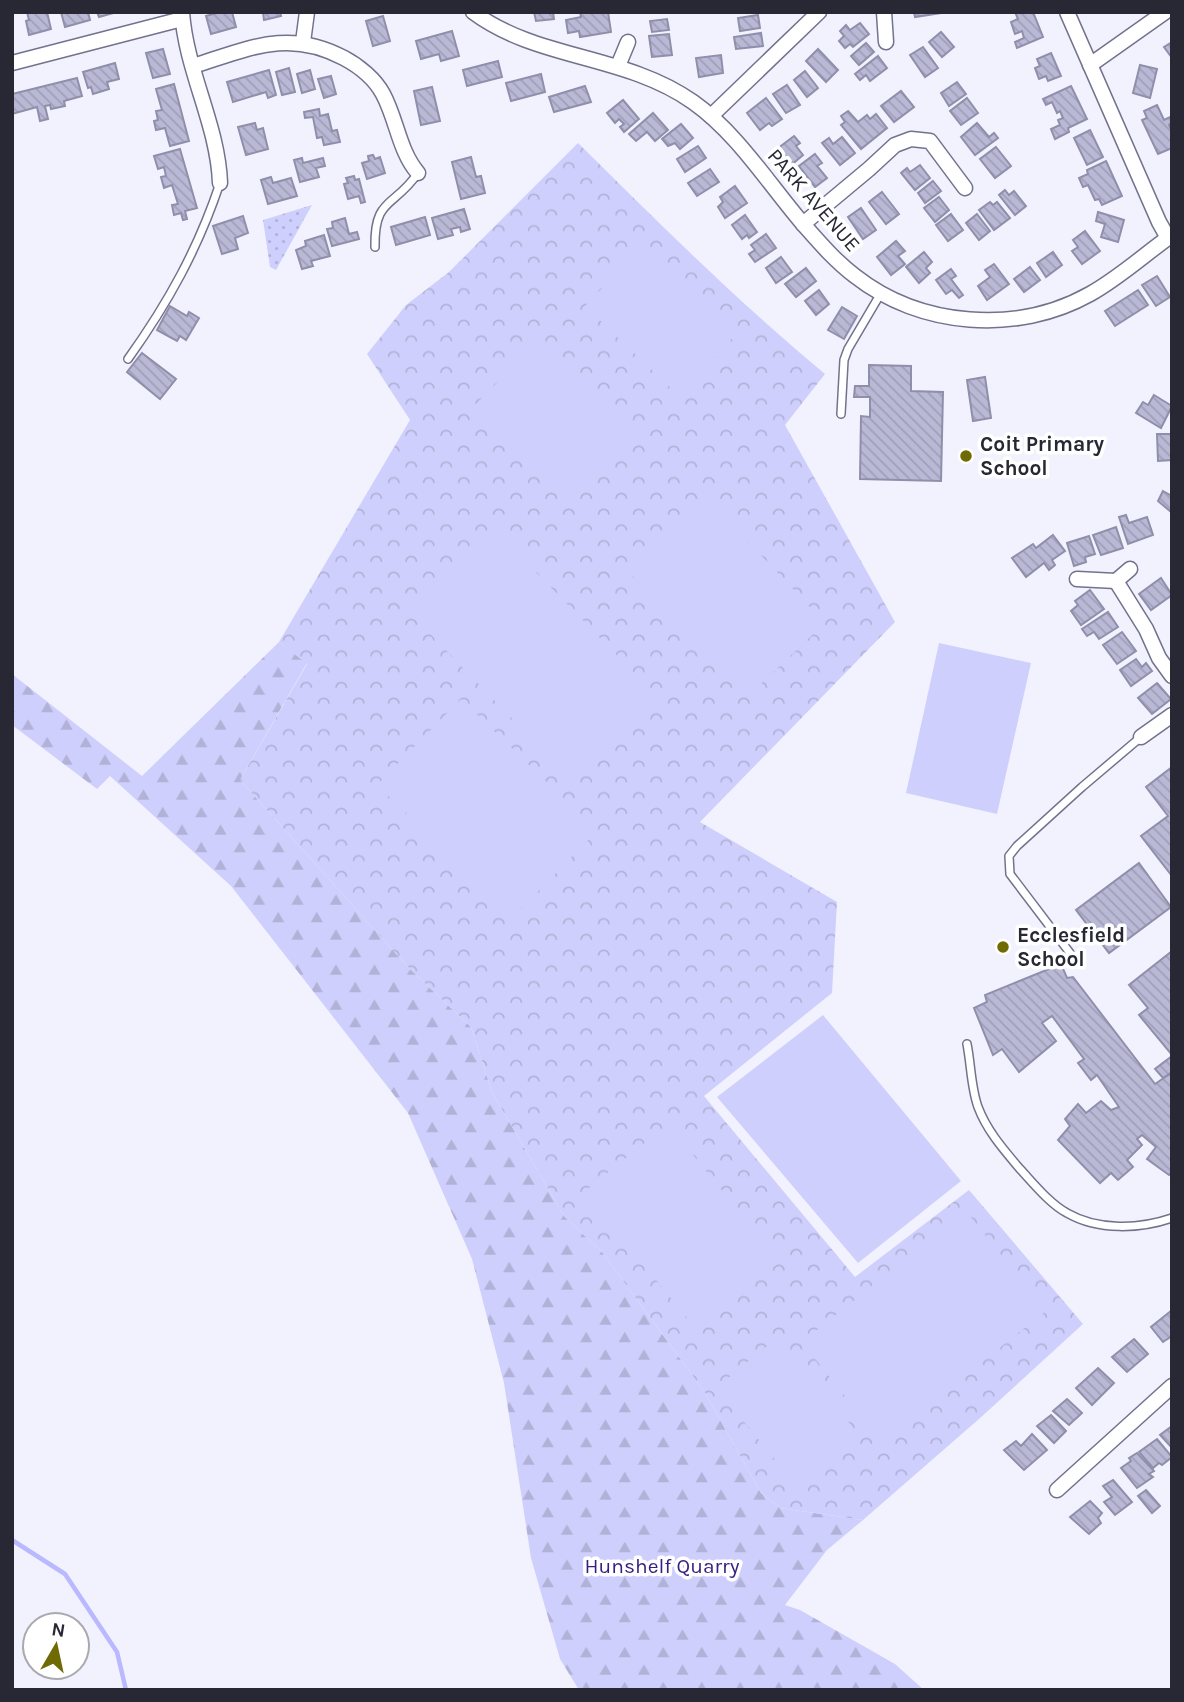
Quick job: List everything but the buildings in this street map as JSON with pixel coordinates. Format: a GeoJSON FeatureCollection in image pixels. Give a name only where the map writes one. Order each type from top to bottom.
{"type":"FeatureCollection","features":[{"type":"Feature","properties":{"kind":"street"},"geometry":{"type":"LineString","coordinates":[[303,43],[307,12]]}},
{"type":"Feature","properties":{"kind":"street","name":"PARK AVENUE"},"geometry":{"type":"LineString","coordinates":[[473,12],[510,34],[618,65],[670,88],[710,116],[734,140],[803,224],[855,277],[881,293],[934,315],[994,321],[1043,312],[1090,294],[1170,236]]}},
{"type":"Feature","properties":{"kind":"street"},"geometry":{"type":"LineString","coordinates":[[710,116],[819,12]]}},
{"type":"Feature","properties":{"kind":"street"},"geometry":{"type":"LineString","coordinates":[[884,12],[886,42]]}},
{"type":"Feature","properties":{"kind":"street"},"geometry":{"type":"LineString","coordinates":[[1067,12],[1159,222],[1170,236]]}},
{"type":"Feature","properties":{"kind":"street"},"geometry":{"type":"LineString","coordinates":[[1090,65],[1165,12]]}},
{"type":"Feature","properties":{"kind":"street"},"geometry":{"type":"LineString","coordinates":[[12,63],[182,16],[219,157],[220,183]]}},
{"type":"Feature","properties":{"kind":"street"},"geometry":{"type":"LineString","coordinates":[[618,65],[628,41]]}},
{"type":"Feature","properties":{"kind":"street"},"geometry":{"type":"LineString","coordinates":[[193,66],[254,47],[284,42],[323,47],[350,61],[374,82],[383,94],[409,162],[418,173]]}},
{"type":"Feature","properties":{"kind":"street"},"geometry":{"type":"LineString","coordinates":[[803,224],[895,145],[911,139],[930,141],[965,188]]}},
{"type":"Feature","properties":{"kind":"street"},"geometry":{"type":"LineString","coordinates":[[1076,579],[1116,581],[1130,569]]}},
{"type":"Feature","properties":{"kind":"street"},"geometry":{"type":"LineString","coordinates":[[1116,581],[1146,629],[1158,658],[1172,676]]}},
{"type":"Feature","properties":{"kind":"street"},"geometry":{"type":"LineString","coordinates":[[1141,737],[1172,715]]}},
{"type":"Feature","properties":{"kind":"street"},"geometry":{"type":"LineString","coordinates":[[1057,1490],[1172,1386]]}},
{"type":"Feature","properties":{"kind":"lane"},"geometry":{"type":"LineString","coordinates":[[375,247],[375,228],[381,210],[409,185],[418,173]]}},
{"type":"Feature","properties":{"kind":"lane"},"geometry":{"type":"LineString","coordinates":[[128,359],[160,314],[181,276],[210,213],[220,183]]}},
{"type":"Feature","properties":{"kind":"lane"},"geometry":{"type":"LineString","coordinates":[[841,414],[844,360],[881,293]]}},
{"type":"Feature","properties":{"kind":"lane"},"geometry":{"type":"LineString","coordinates":[[1070,953],[1010,874],[1009,856],[1082,787],[1141,737]]}},
{"type":"Feature","properties":{"kind":"lane"},"geometry":{"type":"LineString","coordinates":[[967,1044],[976,1104],[984,1122],[1003,1150],[1066,1213],[1091,1222],[1125,1227],[1172,1218]]}},
{"type":"Feature","properties":{"kind":"green space"},"geometry":{"type":"Polygon","coordinates":[[[578,143],[730,290],[825,374],[785,425],[895,622],[700,822],[837,902],[832,993],[704,1096],[855,1277],[969,1190],[1083,1324],[863,1520],[780,1508],[761,1493],[704,1391],[602,1252],[564,1216],[492,1092],[471,1027],[408,967],[240,780],[307,664],[279,642],[410,420],[367,354],[406,305],[449,272],[578,143]]]}},
{"type":"Feature","properties":{"kind":"green space"},"geometry":{"type":"Polygon","coordinates":[[[312,205],[276,270],[270,267],[263,220],[312,205]]]}},
{"type":"Feature","properties":{"kind":"green space"},"geometry":{"type":"Polygon","coordinates":[[[645,243],[738,332],[678,395],[585,306],[645,243]]]}},
{"type":"Feature","properties":{"kind":"green space"},"geometry":{"type":"Polygon","coordinates":[[[537,342],[635,439],[569,506],[471,409],[537,342]]]}},
{"type":"Feature","properties":{"kind":"green space"},"geometry":{"type":"Polygon","coordinates":[[[706,497],[825,623],[747,697],[628,571],[706,497]]]}},
{"type":"Feature","properties":{"kind":"green space"},"geometry":{"type":"Polygon","coordinates":[[[498,533],[661,701],[575,784],[412,615],[498,533]]]}},
{"type":"Feature","properties":{"kind":"green space","name":"Hunshelf Quarry"},"geometry":{"type":"Polygon","coordinates":[[[279,642],[307,663],[240,780],[408,967],[471,1027],[492,1092],[564,1216],[602,1252],[704,1391],[761,1493],[780,1508],[863,1520],[827,1550],[785,1605],[800,1610],[895,1664],[924,1690],[579,1690],[560,1659],[531,1558],[504,1383],[472,1259],[408,1113],[231,886],[110,776],[97,789],[12,725],[12,674],[142,776],[279,642]]]}},
{"type":"Feature","properties":{"kind":"green space"},"geometry":{"type":"Polygon","coordinates":[[[939,643],[1031,663],[997,814],[906,793],[939,643]]]}},
{"type":"Feature","properties":{"kind":"green space"},"geometry":{"type":"Polygon","coordinates":[[[461,699],[597,831],[513,917],[377,785],[461,699]]]}},
{"type":"Feature","properties":{"kind":"green space"},"geometry":{"type":"Polygon","coordinates":[[[823,1015],[961,1181],[858,1263],[717,1097],[823,1015]]]}},
{"type":"Feature","properties":{"kind":"green space"},"geometry":{"type":"Polygon","coordinates":[[[668,1124],[780,1262],[697,1330],[584,1192],[668,1124]]]}},
{"type":"Feature","properties":{"kind":"green space"},"geometry":{"type":"Polygon","coordinates":[[[966,1211],[1046,1311],[881,1442],[802,1342],[966,1211]]]}},
{"type":"Feature","properties":{"kind":"green space"},"geometry":{"type":"Polygon","coordinates":[[[778,1337],[859,1435],[797,1486],[716,1388],[778,1337]]]}},
{"type":"Feature","properties":{"kind":"waterway"},"geometry":{"type":"LineString","coordinates":[[12,1540],[65,1574],[117,1652],[126,1690]]}},
{"type":"Feature","properties":{"kind":"place","name":"Coit Primary School"},"geometry":{"type":"Point","coordinates":[966,456]}},
{"type":"Feature","properties":{"kind":"place","name":"Ecclesfield School"},"geometry":{"type":"Point","coordinates":[1003,947]}}]}
